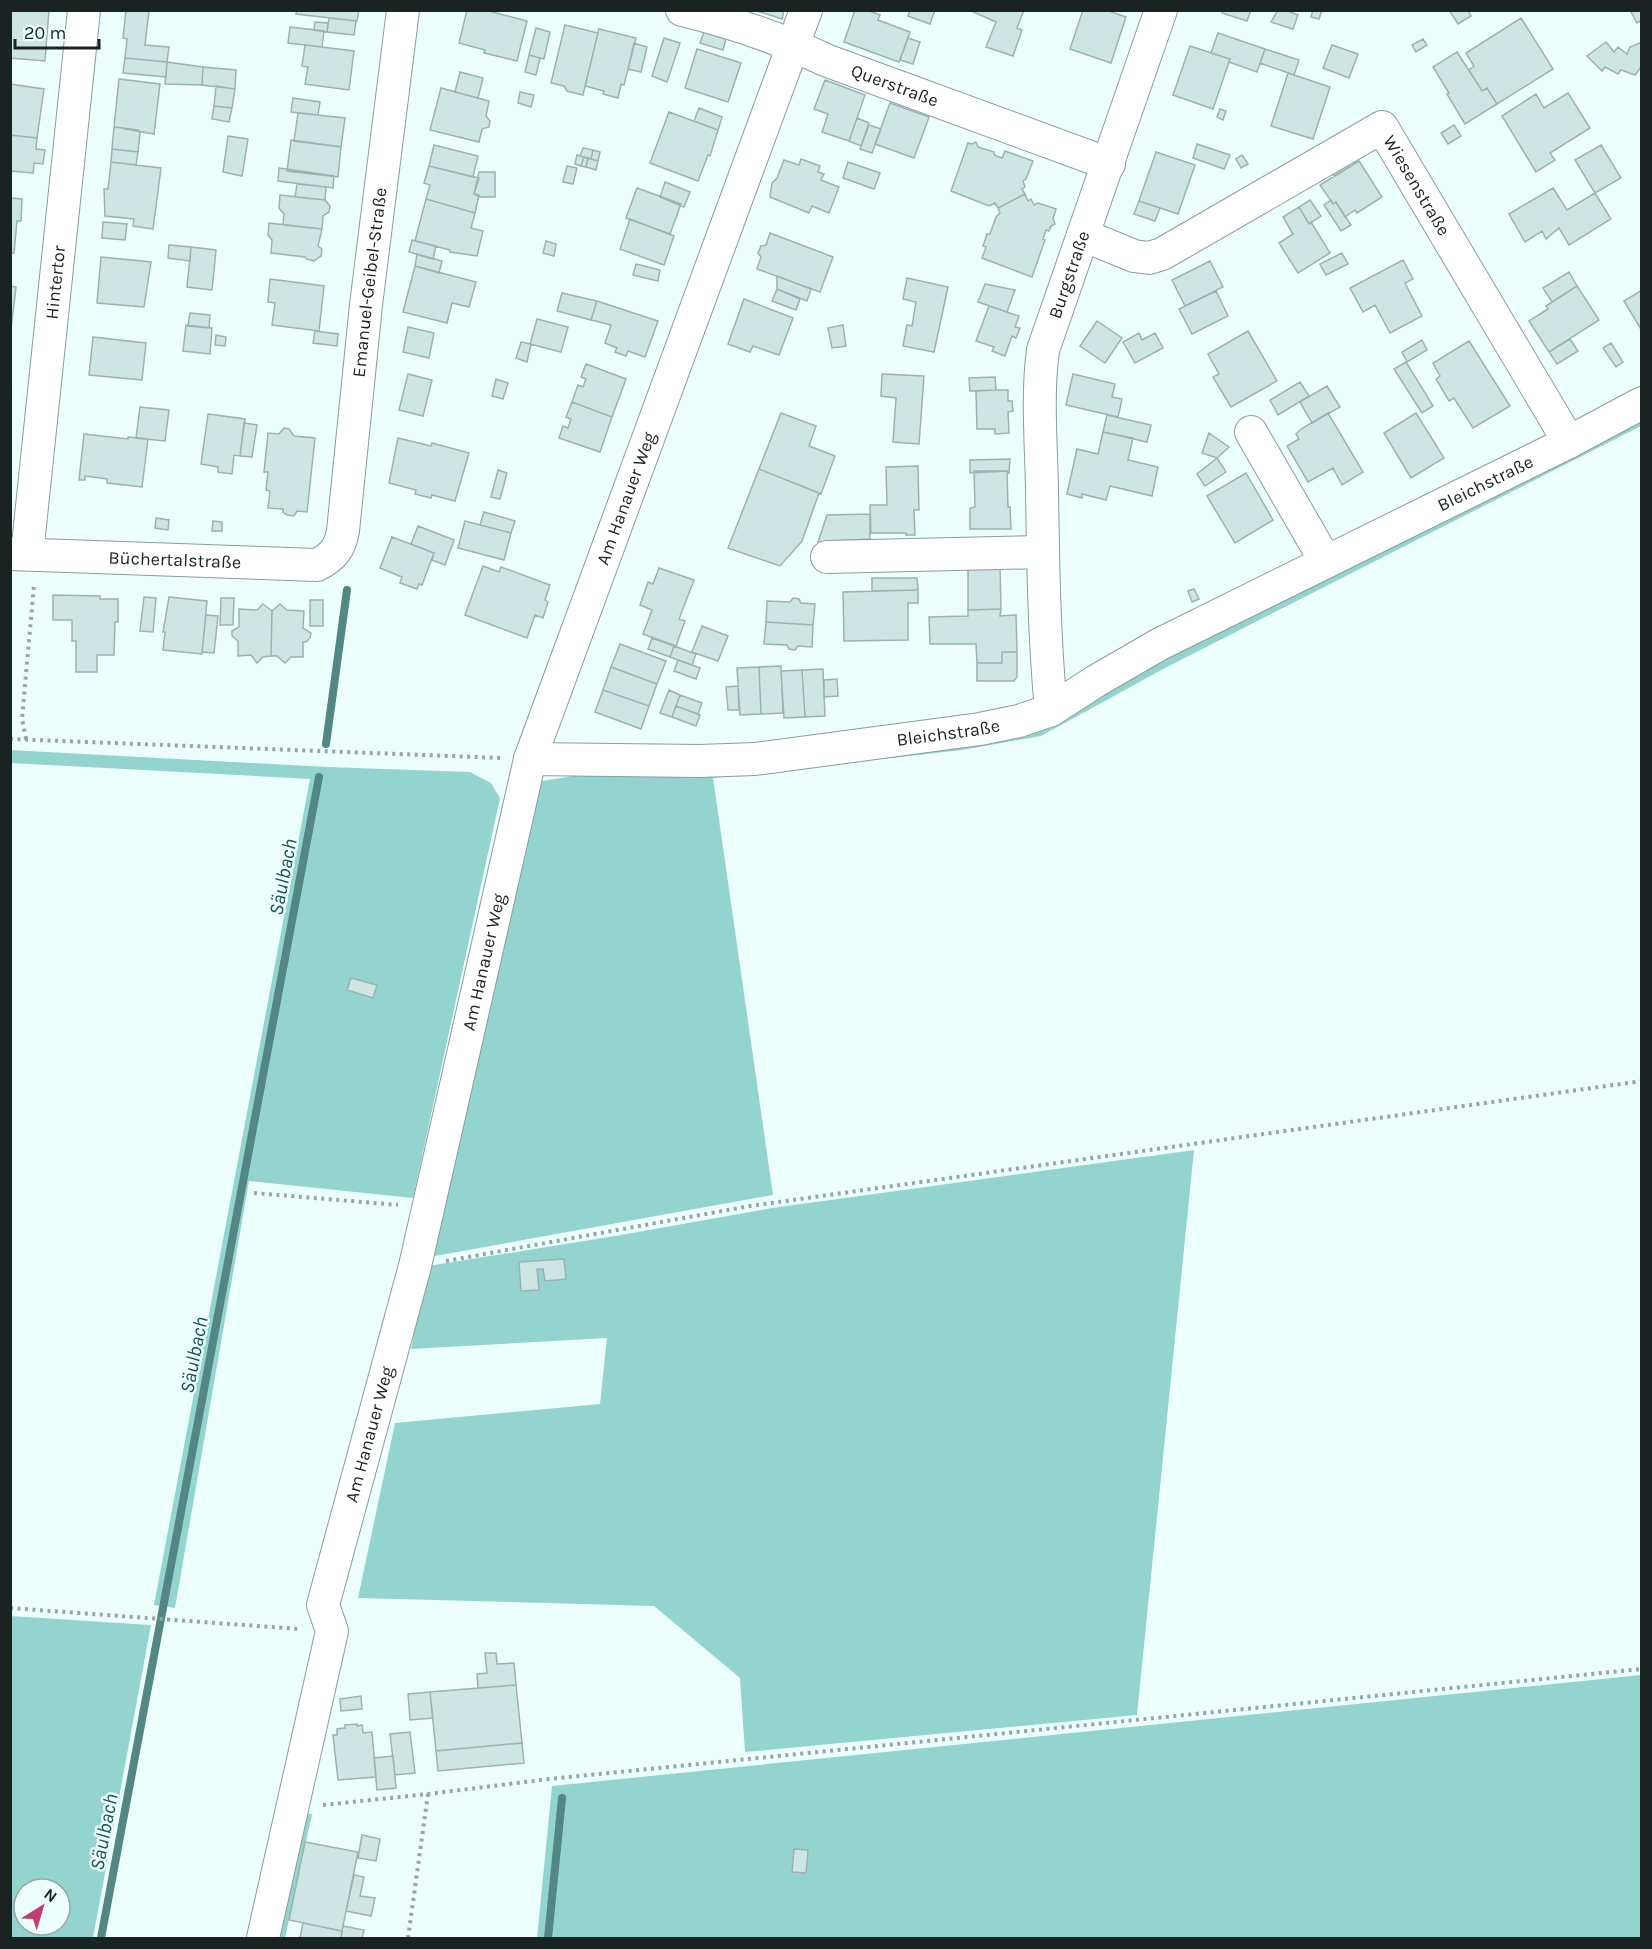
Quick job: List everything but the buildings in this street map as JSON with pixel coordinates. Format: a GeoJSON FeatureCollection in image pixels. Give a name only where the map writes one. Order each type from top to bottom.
{"type":"FeatureCollection","features":[{"type":"Feature","properties":{"kind":"street","name":"Hintertor"},"geometry":{"type":"LineString","coordinates":[[19,554],[84,10]]}},
{"type":"Feature","properties":{"kind":"street","name":"Emanuel-Geibel-Straße"},"geometry":{"type":"LineString","coordinates":[[335,553],[341,543],[343,531],[366,305],[403,10]]}},
{"type":"Feature","properties":{"kind":"street","name":"Querstraße"},"geometry":{"type":"LineString","coordinates":[[682,10],[794,45],[828,61],[1109,164]]}},
{"type":"Feature","properties":{"kind":"street","name":"Am Hanauer Weg"},"geometry":{"type":"LineString","coordinates":[[263,1938],[332,1631],[323,1605],[415,1266],[530,759],[806,10]]}},
{"type":"Feature","properties":{"kind":"street","name":"Burgstraße"},"geometry":{"type":"LineString","coordinates":[[1051,710],[1045,653],[1041,366],[1047,335],[1109,164],[1161,10]]}},
{"type":"Feature","properties":{"kind":"street","name":"Wiesenstraße"},"geometry":{"type":"LineString","coordinates":[[1083,235],[1134,256],[1149,258],[1162,254],[1382,127],[1569,442]]}},
{"type":"Feature","properties":{"kind":"street","name":"Bleichstraße"},"geometry":{"type":"LineString","coordinates":[[530,759],[700,761],[755,759],[980,729],[1019,721],[1051,710],[1160,644],[1569,442],[1641,403]]}},
{"type":"Feature","properties":{"kind":"street"},"geometry":{"type":"LineString","coordinates":[[1251,432],[1326,562]]}},
{"type":"Feature","properties":{"kind":"street"},"geometry":{"type":"LineString","coordinates":[[827,557],[1043,552]]}},
{"type":"Feature","properties":{"kind":"street","name":"Büchertalstraße"},"geometry":{"type":"LineString","coordinates":[[19,554],[317,565],[335,553]]}},
{"type":"Feature","properties":{"kind":"path"},"geometry":{"type":"LineString","coordinates":[[19,554],[35,575],[22,719],[26,739]]}},
{"type":"Feature","properties":{"kind":"path"},"geometry":{"type":"LineString","coordinates":[[10,739],[530,759]]}},
{"type":"Feature","properties":{"kind":"path"},"geometry":{"type":"LineString","coordinates":[[415,1266],[750,1206],[1641,1081]]}},
{"type":"Feature","properties":{"kind":"path"},"geometry":{"type":"LineString","coordinates":[[254,1193],[428,1209]]}},
{"type":"Feature","properties":{"kind":"path"},"geometry":{"type":"LineString","coordinates":[[10,1608],[332,1631]]}},
{"type":"Feature","properties":{"kind":"path"},"geometry":{"type":"LineString","coordinates":[[292,1808],[549,1779],[1641,1669]]}},
{"type":"Feature","properties":{"kind":"path"},"geometry":{"type":"LineString","coordinates":[[408,1938],[428,1794]]}},
{"type":"Feature","properties":{"kind":"shaded area"},"geometry":{"type":"Polygon","coordinates":[[[1641,418],[1641,426],[1165,668],[1041,736],[962,750],[713,778],[773,1195],[424,1258],[530,783],[579,775],[990,739],[1157,659],[1641,418]]]}},
{"type":"Feature","properties":{"kind":"shaded area"},"geometry":{"type":"Polygon","coordinates":[[[10,750],[470,772],[491,783],[500,798],[413,1198],[249,1181],[175,1608],[154,1605],[310,779],[11,763],[10,750]]]}},
{"type":"Feature","properties":{"kind":"shaded area"},"geometry":{"type":"Polygon","coordinates":[[[1194,1150],[1137,1715],[745,1752],[740,1678],[654,1606],[358,1598],[395,1423],[600,1404],[607,1338],[411,1349],[428,1266],[772,1208],[1194,1150]]]}},
{"type":"Feature","properties":{"kind":"shaded area"},"geometry":{"type":"Polygon","coordinates":[[[10,1616],[151,1625],[93,1938],[11,1938],[10,1616]]]}},
{"type":"Feature","properties":{"kind":"shaded area"},"geometry":{"type":"Polygon","coordinates":[[[1641,1675],[1641,1938],[537,1938],[552,1786],[1641,1675]]]}},
{"type":"Feature","properties":{"kind":"shaded area"},"geometry":{"type":"Polygon","coordinates":[[[302,1814],[312,1814],[285,1938],[273,1938],[302,1814]]]}},
{"type":"Feature","properties":{"kind":"waterway","name":"Säulbach"},"geometry":{"type":"LineString","coordinates":[[326,744],[347,590]]}},
{"type":"Feature","properties":{"kind":"waterway","name":"Säulbach"},"geometry":{"type":"LineString","coordinates":[[101,1938],[319,777]]}},
{"type":"Feature","properties":{"kind":"waterway"},"geometry":{"type":"LineString","coordinates":[[548,1938],[562,1798]]}}]}
